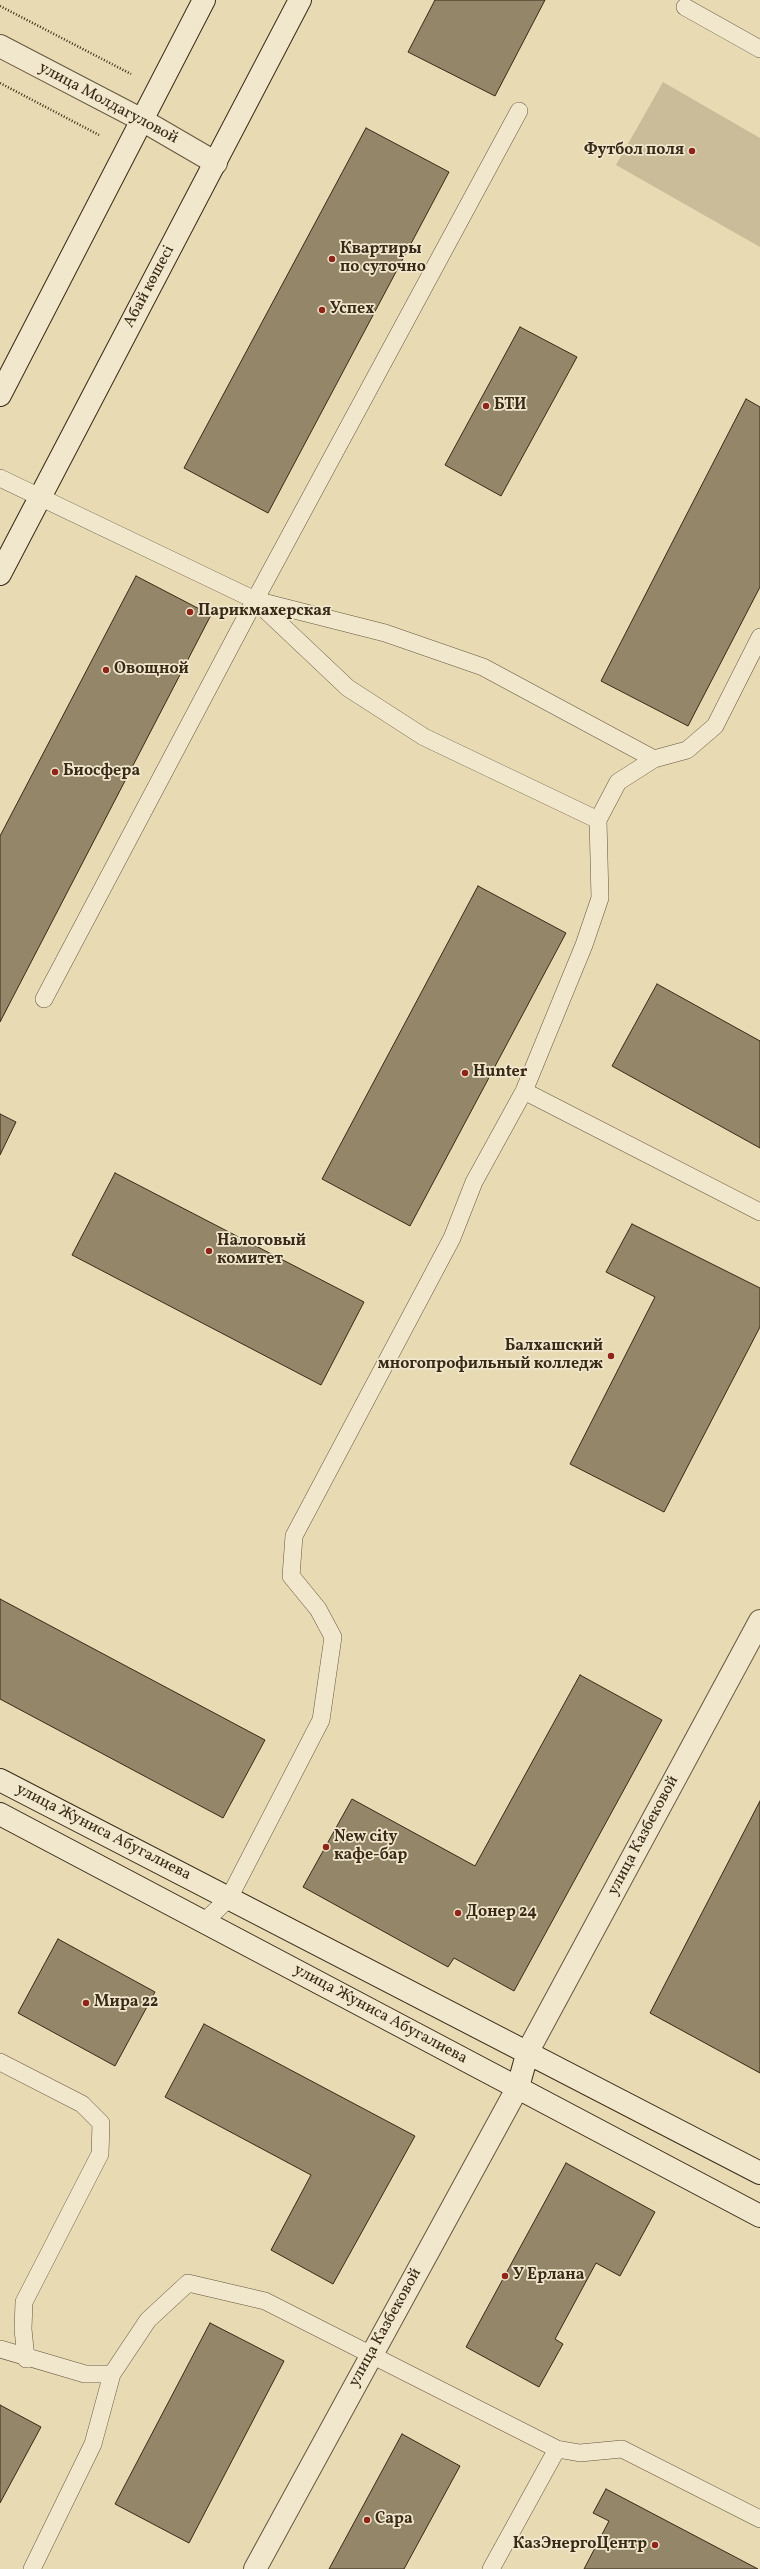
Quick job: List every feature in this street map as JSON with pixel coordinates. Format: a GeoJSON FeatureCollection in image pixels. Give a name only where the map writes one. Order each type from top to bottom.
{"type":"FeatureCollection","features":[{"type":"Feature","properties":{"kind":"main road"},"geometry":{"type":"LineString","coordinates":[[0,395],[204,0]]}},
{"type":"Feature","properties":{"kind":"main road","name":"Абай көшесі"},"geometry":{"type":"LineString","coordinates":[[0,574],[300,0]]}},
{"type":"Feature","properties":{"kind":"main road","name":"улица Молдагуловой"},"geometry":{"type":"LineString","coordinates":[[0,46],[142,120],[216,163]]}},
{"type":"Feature","properties":{"kind":"main road","name":"улица Казбековой"},"geometry":{"type":"LineString","coordinates":[[255,2569],[518,2087],[528,2051],[760,1621]]}},
{"type":"Feature","properties":{"kind":"main road","name":"улица Жуниса Абугалиева"},"geometry":{"type":"LineString","coordinates":[[0,1780],[528,2051],[760,2173]]}},
{"type":"Feature","properties":{"kind":"main road","name":"улица Жуниса Абугалиева"},"geometry":{"type":"LineString","coordinates":[[0,1814],[760,2216]]}},
{"type":"Feature","properties":{"kind":"lane"},"geometry":{"type":"LineString","coordinates":[[685,7],[760,49]]}},
{"type":"Feature","properties":{"kind":"lane"},"geometry":{"type":"LineString","coordinates":[[44,999],[255,600],[519,111]]}},
{"type":"Feature","properties":{"kind":"lane"},"geometry":{"type":"LineString","coordinates":[[0,478],[255,600],[385,633],[483,667],[654,759]]}},
{"type":"Feature","properties":{"kind":"lane"},"geometry":{"type":"LineString","coordinates":[[255,600],[348,688],[424,737],[598,820]]}},
{"type":"Feature","properties":{"kind":"lane"},"geometry":{"type":"LineString","coordinates":[[204,1922],[229,1898],[320,1720],[333,1637],[318,1609],[292,1576],[294,1536],[452,1238],[474,1182],[524,1091],[584,945],[600,898],[598,820],[618,782],[654,759],[687,750],[715,726],[760,637]]}},
{"type":"Feature","properties":{"kind":"lane"},"geometry":{"type":"LineString","coordinates":[[524,1091],[760,1212]]}},
{"type":"Feature","properties":{"kind":"lane"},"geometry":{"type":"LineString","coordinates":[[0,2062],[82,2104],[101,2123],[100,2154],[24,2302],[23,2329],[26,2359]]}},
{"type":"Feature","properties":{"kind":"lane"},"geometry":{"type":"LineString","coordinates":[[32,2569],[93,2444],[112,2374],[148,2320],[188,2283],[265,2301],[557,2449],[580,2453],[622,2449],[760,2519]]}},
{"type":"Feature","properties":{"kind":"lane"},"geometry":{"type":"LineString","coordinates":[[0,2349],[26,2359],[85,2374],[112,2374]]}},
{"type":"Feature","properties":{"kind":"lane"},"geometry":{"type":"LineString","coordinates":[[491,2569],[557,2449]]}},
{"type":"Feature","properties":{"kind":"shaded area","name":"Футбол поля"},"geometry":{"type":"Polygon","coordinates":[[[663,82],[760,138],[760,247],[616,165],[663,82]]]}},
{"type":"Feature","properties":{"kind":"building"},"geometry":{"type":"Polygon","coordinates":[[[435,0],[545,0],[495,96],[408,52],[435,0]]]}},
{"type":"Feature","properties":{"kind":"building"},"geometry":{"type":"Polygon","coordinates":[[[366,128],[449,172],[268,513],[184,468],[366,128]]]}},
{"type":"Feature","properties":{"kind":"building"},"geometry":{"type":"Polygon","coordinates":[[[520,327],[577,357],[501,496],[445,465],[520,327]]]}},
{"type":"Feature","properties":{"kind":"building"},"geometry":{"type":"Polygon","coordinates":[[[746,399],[760,407],[760,587],[688,726],[601,681],[746,399]]]}},
{"type":"Feature","properties":{"kind":"building"},"geometry":{"type":"Polygon","coordinates":[[[136,576],[211,615],[0,1022],[0,836],[136,576]]]}},
{"type":"Feature","properties":{"kind":"building"},"geometry":{"type":"Polygon","coordinates":[[[478,886],[566,933],[410,1226],[322,1179],[478,886]]]}},
{"type":"Feature","properties":{"kind":"building"},"geometry":{"type":"Polygon","coordinates":[[[657,984],[760,1041],[760,1148],[612,1066],[657,984]]]}},
{"type":"Feature","properties":{"kind":"building"},"geometry":{"type":"Polygon","coordinates":[[[0,1114],[16,1122],[0,1155],[0,1114]]]}},
{"type":"Feature","properties":{"kind":"building"},"geometry":{"type":"Polygon","coordinates":[[[115,1173],[364,1302],[321,1385],[72,1255],[115,1173]]]}},
{"type":"Feature","properties":{"kind":"building"},"geometry":{"type":"Polygon","coordinates":[[[632,1224],[760,1288],[760,1327],[664,1512],[570,1464],[655,1297],[606,1272],[632,1224]]]}},
{"type":"Feature","properties":{"kind":"building"},"geometry":{"type":"Polygon","coordinates":[[[0,1599],[265,1740],[223,1818],[0,1699],[0,1599]]]}},
{"type":"Feature","properties":{"kind":"building"},"geometry":{"type":"Polygon","coordinates":[[[580,1675],[662,1720],[514,1991],[454,1958],[448,1967],[303,1887],[352,1799],[475,1866],[580,1675]]]}},
{"type":"Feature","properties":{"kind":"building"},"geometry":{"type":"Polygon","coordinates":[[[760,1801],[760,2073],[650,2013],[760,1801]]]}},
{"type":"Feature","properties":{"kind":"building","name":"Мира 22"},"geometry":{"type":"Polygon","coordinates":[[[58,1939],[155,1992],[115,2066],[18,2013],[58,1939]]]}},
{"type":"Feature","properties":{"kind":"building"},"geometry":{"type":"Polygon","coordinates":[[[204,2024],[415,2136],[333,2284],[271,2250],[311,2175],[165,2097],[204,2024]]]}},
{"type":"Feature","properties":{"kind":"building"},"geometry":{"type":"Polygon","coordinates":[[[566,2163],[655,2212],[620,2276],[596,2263],[555,2339],[563,2344],[539,2387],[466,2347],[566,2163]]]}},
{"type":"Feature","properties":{"kind":"building"},"geometry":{"type":"Polygon","coordinates":[[[210,2323],[284,2361],[189,2543],[115,2504],[210,2323]]]}},
{"type":"Feature","properties":{"kind":"building"},"geometry":{"type":"Polygon","coordinates":[[[0,2405],[41,2427],[0,2503],[0,2405]]]}},
{"type":"Feature","properties":{"kind":"building"},"geometry":{"type":"Polygon","coordinates":[[[402,2434],[460,2466],[404,2569],[329,2569],[402,2434]]]}},
{"type":"Feature","properties":{"kind":"building","name":"КазЭнергоЦентр"},"geometry":{"type":"Polygon","coordinates":[[[606,2489],[758,2569],[584,2569],[609,2521],[593,2513],[606,2489]]]}},
{"type":"Feature","properties":{"kind":"place","name":"Футбол поля"},"geometry":{"type":"Point","coordinates":[692,151]}},
{"type":"Feature","properties":{"kind":"place","name":"Квартиры по суточно"},"geometry":{"type":"Point","coordinates":[332,259]}},
{"type":"Feature","properties":{"kind":"place","name":"Успех"},"geometry":{"type":"Point","coordinates":[322,310]}},
{"type":"Feature","properties":{"kind":"place","name":"БТИ"},"geometry":{"type":"Point","coordinates":[486,406]}},
{"type":"Feature","properties":{"kind":"place","name":"Парикмахерская"},"geometry":{"type":"Point","coordinates":[190,612]}},
{"type":"Feature","properties":{"kind":"place","name":"Овощной"},"geometry":{"type":"Point","coordinates":[106,670]}},
{"type":"Feature","properties":{"kind":"place","name":"Биосфера"},"geometry":{"type":"Point","coordinates":[55,772]}},
{"type":"Feature","properties":{"kind":"place","name":"Hunter"},"geometry":{"type":"Point","coordinates":[465,1073]}},
{"type":"Feature","properties":{"kind":"place","name":"Налоговый комитет"},"geometry":{"type":"Point","coordinates":[209,1251]}},
{"type":"Feature","properties":{"kind":"place","name":"Балхашский многопрофильный колледж"},"geometry":{"type":"Point","coordinates":[611,1356]}},
{"type":"Feature","properties":{"kind":"place","name":"New city кафе-бар"},"geometry":{"type":"Point","coordinates":[326,1847]}},
{"type":"Feature","properties":{"kind":"place","name":"Донер 24"},"geometry":{"type":"Point","coordinates":[458,1913]}},
{"type":"Feature","properties":{"kind":"place","name":"Мира 22"},"geometry":{"type":"Point","coordinates":[86,2003]}},
{"type":"Feature","properties":{"kind":"place","name":"У Ерлана"},"geometry":{"type":"Point","coordinates":[505,2276]}},
{"type":"Feature","properties":{"kind":"place","name":"Сара"},"geometry":{"type":"Point","coordinates":[367,2520]}},
{"type":"Feature","properties":{"kind":"place","name":"КазЭнергоЦентр"},"geometry":{"type":"Point","coordinates":[655,2545]}}]}
